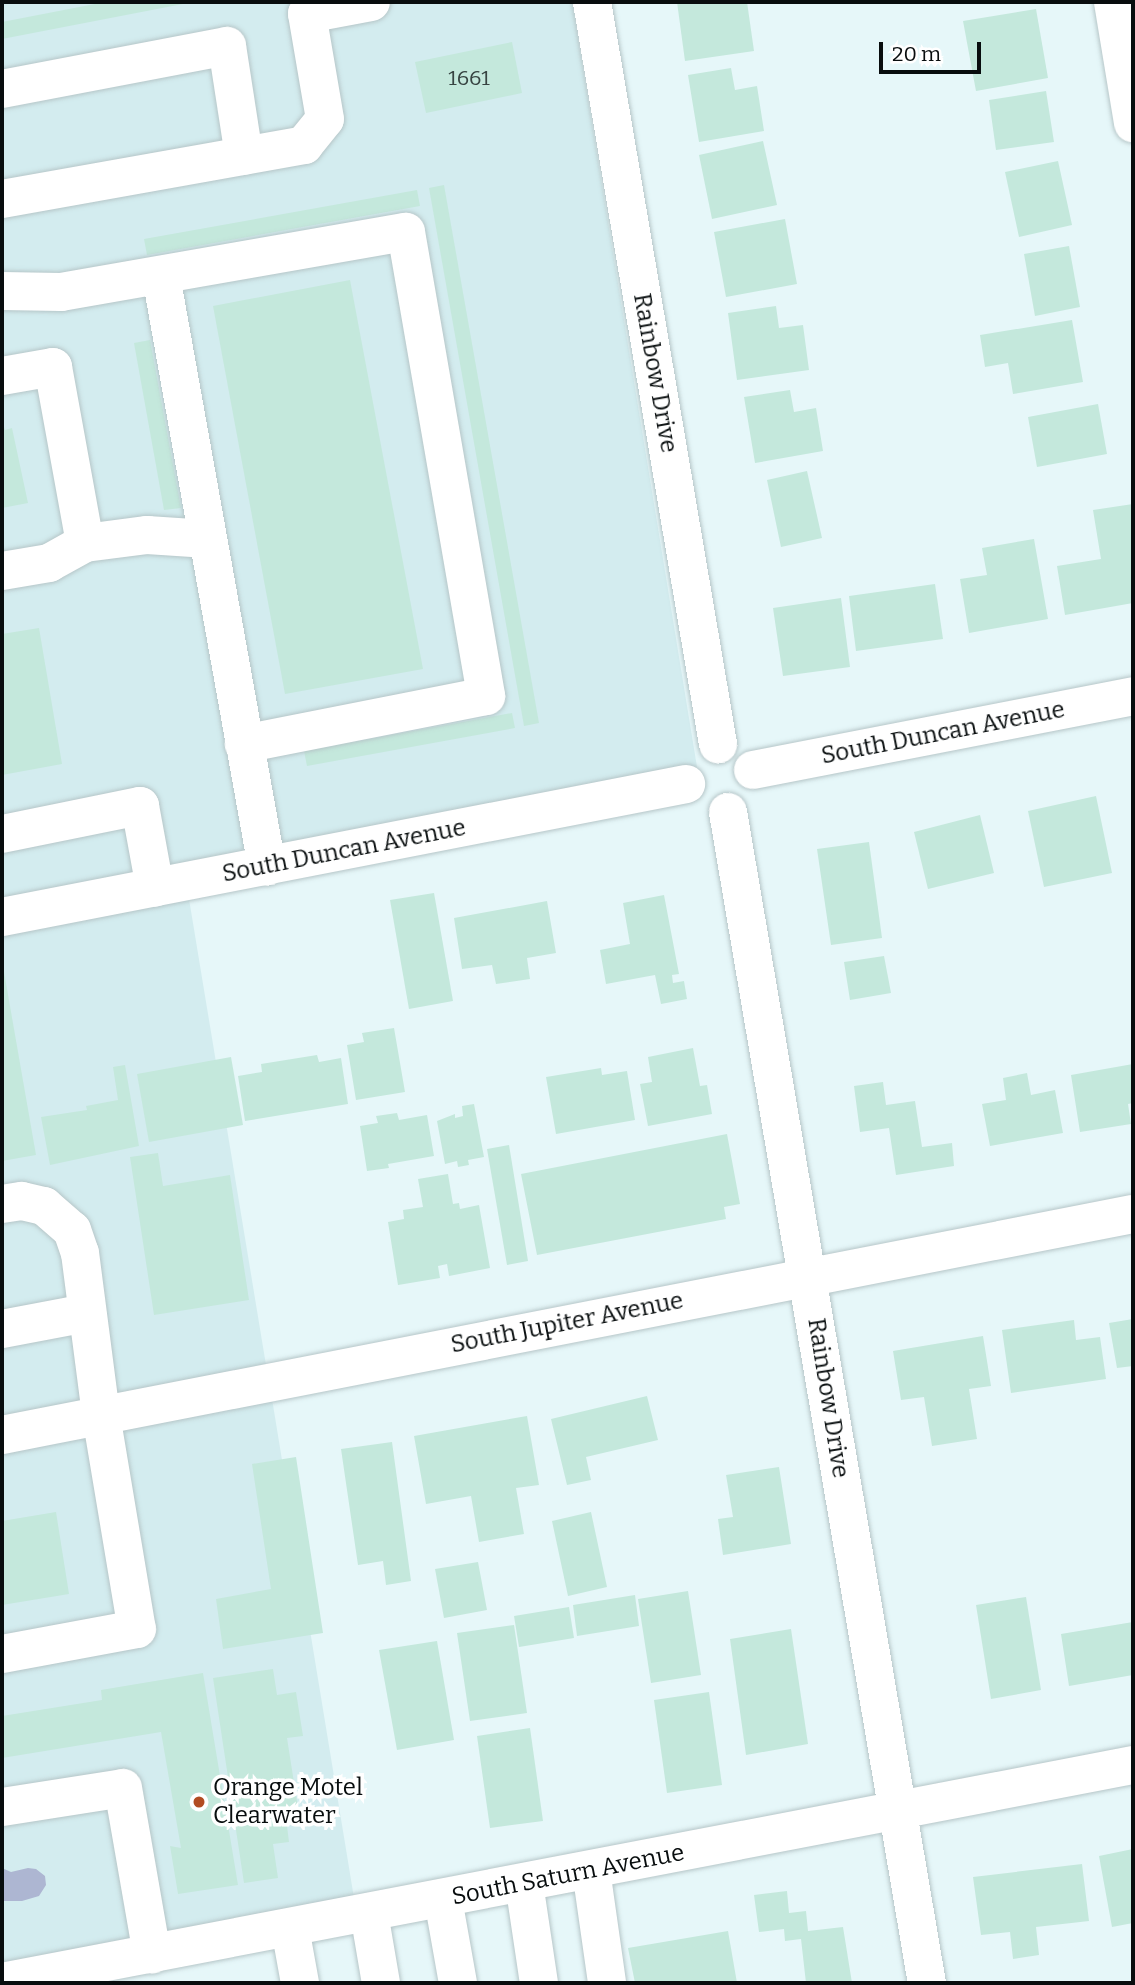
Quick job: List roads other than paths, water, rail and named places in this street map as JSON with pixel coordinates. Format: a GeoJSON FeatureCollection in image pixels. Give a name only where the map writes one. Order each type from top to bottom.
{"type":"FeatureCollection","features":[{"type":"Feature","properties":{"kind":"street"},"geometry":{"type":"LineString","coordinates":[[2,199],[304,145],[325,119],[306,8],[372,2]]}},
{"type":"Feature","properties":{"kind":"street","name":"Rainbow Drive"},"geometry":{"type":"LineString","coordinates":[[592,2],[719,744]]}},
{"type":"Feature","properties":{"kind":"street"},"geometry":{"type":"LineString","coordinates":[[1113,2],[1133,123]]}},
{"type":"Feature","properties":{"kind":"street"},"geometry":{"type":"LineString","coordinates":[[2,89],[227,46],[244,156]]}},
{"type":"Feature","properties":{"kind":"street"},"geometry":{"type":"LineString","coordinates":[[2,291],[61,292],[406,232],[486,696],[244,744]]}},
{"type":"Feature","properties":{"kind":"street"},"geometry":{"type":"LineString","coordinates":[[161,276],[267,867]]}},
{"type":"Feature","properties":{"kind":"street"},"geometry":{"type":"LineString","coordinates":[[2,376],[53,367],[85,543]]}},
{"type":"Feature","properties":{"kind":"street"},"geometry":{"type":"LineString","coordinates":[[2,571],[48,563],[85,543],[147,535],[208,539]]}},
{"type":"Feature","properties":{"kind":"street","name":"South Duncan Avenue"},"geometry":{"type":"LineString","coordinates":[[753,770],[1133,696]]}},
{"type":"Feature","properties":{"kind":"street"},"geometry":{"type":"LineString","coordinates":[[719,744],[740,751],[753,770],[752,791],[746,801],[728,812],[706,810],[697,804],[686,785],[690,762],[707,747],[719,744]]}},
{"type":"Feature","properties":{"kind":"street","name":"South Duncan Avenue"},"geometry":{"type":"LineString","coordinates":[[2,918],[686,785]]}},
{"type":"Feature","properties":{"kind":"street"},"geometry":{"type":"LineString","coordinates":[[2,834],[140,806],[155,888]]}},
{"type":"Feature","properties":{"kind":"street","name":"Rainbow Drive"},"geometry":{"type":"LineString","coordinates":[[728,812],[927,1983]]}},
{"type":"Feature","properties":{"kind":"street"},"geometry":{"type":"LineString","coordinates":[[2,1204],[22,1201],[44,1206],[72,1230],[80,1253],[100,1415],[137,1629],[2,1654]]}},
{"type":"Feature","properties":{"kind":"street","name":"South Jupiter Avenue"},"geometry":{"type":"LineString","coordinates":[[2,1435],[1133,1214]]}},
{"type":"Feature","properties":{"kind":"street"},"geometry":{"type":"LineString","coordinates":[[2,1329],[87,1313]]}},
{"type":"Feature","properties":{"kind":"street","name":"South Saturn Avenue"},"geometry":{"type":"LineString","coordinates":[[2,1982],[1133,1765]]}},
{"type":"Feature","properties":{"kind":"street"},"geometry":{"type":"LineString","coordinates":[[2,1807],[123,1788],[152,1955]]}},
{"type":"Feature","properties":{"kind":"street"},"geometry":{"type":"LineString","coordinates":[[591,1870],[607,1983]]}},
{"type":"Feature","properties":{"kind":"street"},"geometry":{"type":"LineString","coordinates":[[524,1883],[539,1983]]}},
{"type":"Feature","properties":{"kind":"street"},"geometry":{"type":"LineString","coordinates":[[443,1899],[458,1983]]}},
{"type":"Feature","properties":{"kind":"street"},"geometry":{"type":"LineString","coordinates":[[369,1913],[381,1983]]}},
{"type":"Feature","properties":{"kind":"street"},"geometry":{"type":"LineString","coordinates":[[290,1928],[300,1983]]}},
{"type":"Feature","properties":{"kind":"water"},"geometry":{"type":"Polygon","coordinates":[[[2,1868],[11,1872],[36,1869],[45,1876],[46,1885],[39,1896],[22,1901],[2,1901],[2,1868]]]}},
{"type":"Feature","properties":{"kind":"place","name":"Orange Motel Clearwater"},"geometry":{"type":"Point","coordinates":[199,1802]}}]}
